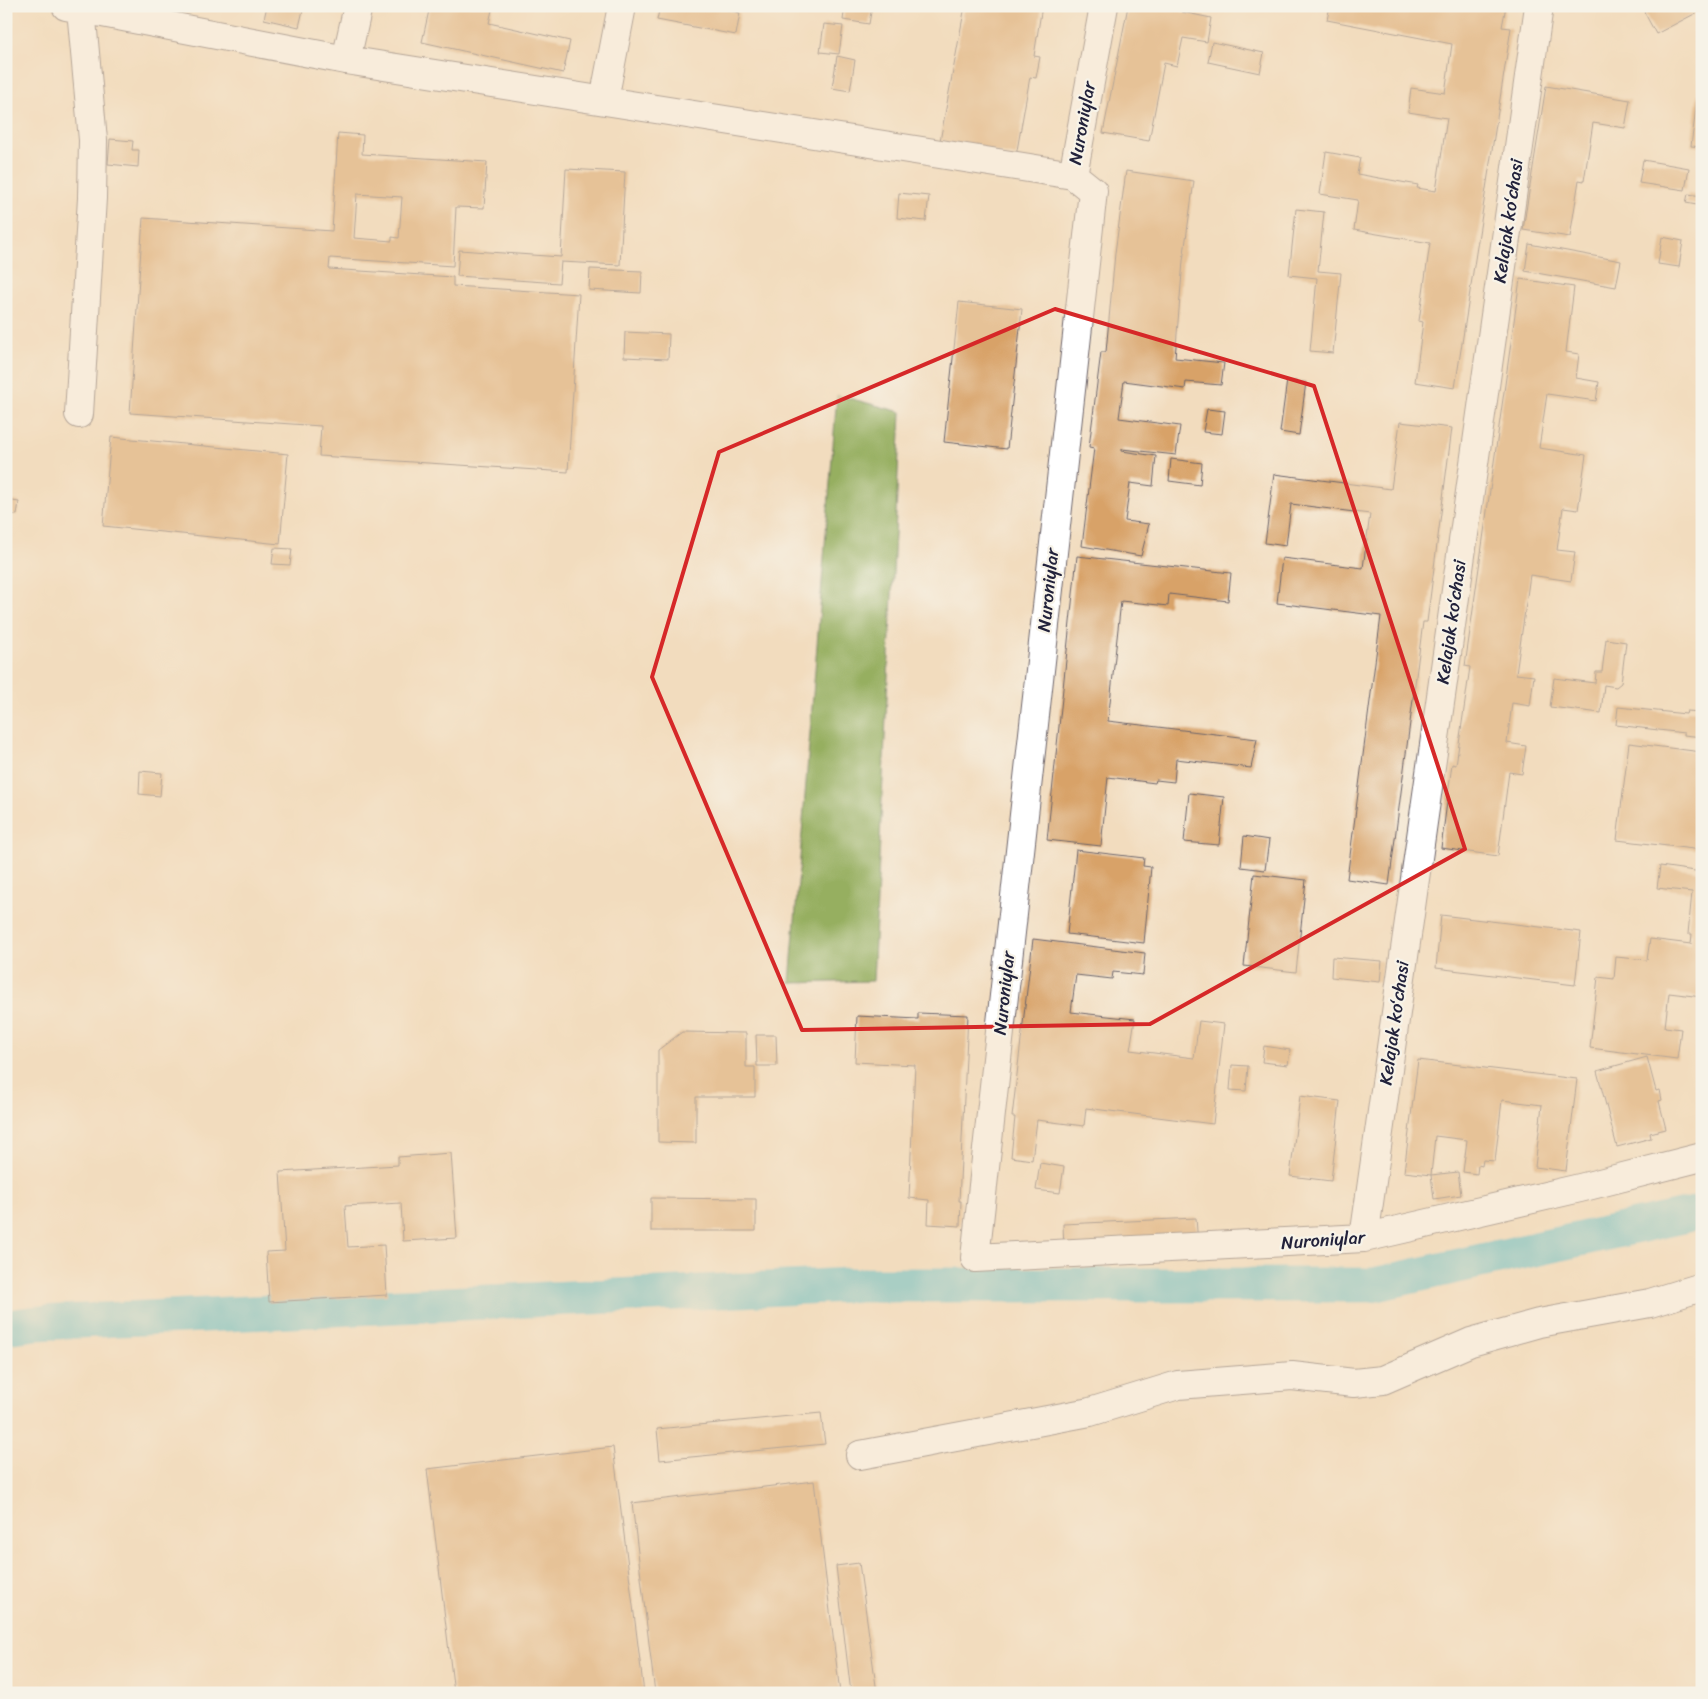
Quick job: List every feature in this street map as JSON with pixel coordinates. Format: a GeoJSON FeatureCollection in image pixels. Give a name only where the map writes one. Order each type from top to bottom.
{"type":"FeatureCollection","features":[{"type":"Feature","properties":{"kind":"street"},"geometry":{"type":"LineString","coordinates":[[346,60],[358,6]]}},
{"type":"Feature","properties":{"kind":"street"},"geometry":{"type":"LineString","coordinates":[[604,100],[622,6]]}},
{"type":"Feature","properties":{"kind":"street","name":"Nuroniylar"},"geometry":{"type":"LineString","coordinates":[[1104,6],[1073,174],[1093,191],[975,1258],[1364,1238],[1580,1188],[1702,1157]]}},
{"type":"Feature","properties":{"kind":"street","name":"Kelajak koʻchasi"},"geometry":{"type":"LineString","coordinates":[[1364,1238],[1539,6]]}},
{"type":"Feature","properties":{"kind":"street"},"geometry":{"type":"LineString","coordinates":[[78,414],[92,198],[93,140],[74,8],[346,60],[1073,174]]}},
{"type":"Feature","properties":{"kind":"street"},"geometry":{"type":"LineString","coordinates":[[860,1455],[1090,1412],[1178,1384],[1292,1376],[1354,1383],[1382,1380],[1471,1342],[1539,1323],[1650,1303],[1702,1287]]}},
{"type":"Feature","properties":{"kind":"highlighted area"},"geometry":{"type":"Polygon","coordinates":[[[1055,309],[1314,386],[1465,849],[1150,1024],[802,1030],[652,677],[719,452],[1055,309]]]}},
{"type":"Feature","properties":{"kind":"green space"},"geometry":{"type":"Polygon","coordinates":[[[837,395],[901,412],[873,981],[790,983],[837,395]]]}},
{"type":"Feature","properties":{"kind":"building"},"geometry":{"type":"Polygon","coordinates":[[[267,6],[304,6],[299,27],[264,19],[267,6]]]}},
{"type":"Feature","properties":{"kind":"building"},"geometry":{"type":"Polygon","coordinates":[[[430,6],[493,6],[489,23],[570,41],[563,73],[422,42],[430,6]]]}},
{"type":"Feature","properties":{"kind":"building"},"geometry":{"type":"Polygon","coordinates":[[[660,6],[712,6],[740,13],[736,35],[657,20],[660,6]]]}},
{"type":"Feature","properties":{"kind":"building"},"geometry":{"type":"Polygon","coordinates":[[[845,6],[872,6],[869,24],[843,20],[845,6]]]}},
{"type":"Feature","properties":{"kind":"building"},"geometry":{"type":"Polygon","coordinates":[[[965,6],[1042,6],[1034,56],[1040,57],[1036,78],[1030,77],[1016,156],[940,141],[965,6]]]}},
{"type":"Feature","properties":{"kind":"building"},"geometry":{"type":"Polygon","coordinates":[[[1128,6],[1183,6],[1182,12],[1211,18],[1207,42],[1183,38],[1177,66],[1164,63],[1149,141],[1103,133],[1128,6]]]}},
{"type":"Feature","properties":{"kind":"building"},"geometry":{"type":"Polygon","coordinates":[[[1330,6],[1506,6],[1502,27],[1511,28],[1455,388],[1415,382],[1423,322],[1419,321],[1430,243],[1354,230],[1358,200],[1320,194],[1326,152],[1360,158],[1357,174],[1418,185],[1417,188],[1436,191],[1447,118],[1408,112],[1411,88],[1445,93],[1452,44],[1327,20],[1330,6]]]}},
{"type":"Feature","properties":{"kind":"building"},"geometry":{"type":"Polygon","coordinates":[[[1641,6],[1702,6],[1702,10],[1656,34],[1641,6]]]}},
{"type":"Feature","properties":{"kind":"building"},"geometry":{"type":"Polygon","coordinates":[[[824,24],[843,26],[839,54],[820,52],[824,24]]]}},
{"type":"Feature","properties":{"kind":"building"},"geometry":{"type":"Polygon","coordinates":[[[1212,42],[1264,53],[1260,73],[1208,62],[1212,42]]]}},
{"type":"Feature","properties":{"kind":"building"},"geometry":{"type":"Polygon","coordinates":[[[837,56],[855,60],[850,91],[832,88],[837,56]]]}},
{"type":"Feature","properties":{"kind":"building"},"geometry":{"type":"Polygon","coordinates":[[[1702,70],[1702,147],[1691,146],[1702,70]]]}},
{"type":"Feature","properties":{"kind":"building"},"geometry":{"type":"Polygon","coordinates":[[[1546,86],[1630,100],[1625,128],[1593,123],[1584,181],[1579,180],[1570,237],[1523,230],[1546,86]]]}},
{"type":"Feature","properties":{"kind":"building"},"geometry":{"type":"Polygon","coordinates":[[[338,133],[363,135],[362,154],[487,162],[484,208],[456,207],[453,266],[330,258],[329,269],[453,277],[453,286],[579,294],[568,472],[319,456],[321,426],[130,413],[143,218],[332,231],[338,133]],[[357,194],[354,238],[392,241],[392,237],[399,238],[402,197],[357,194]]]}},
{"type":"Feature","properties":{"kind":"building"},"geometry":{"type":"Polygon","coordinates":[[[110,139],[133,141],[132,150],[139,150],[138,167],[108,164],[110,139]]]}},
{"type":"Feature","properties":{"kind":"building"},"geometry":{"type":"Polygon","coordinates":[[[1643,160],[1689,168],[1685,190],[1639,183],[1643,160]]]}},
{"type":"Feature","properties":{"kind":"building"},"geometry":{"type":"Polygon","coordinates":[[[566,169],[625,172],[620,265],[561,262],[559,283],[457,276],[459,250],[561,257],[566,169]]]}},
{"type":"Feature","properties":{"kind":"building"},"geometry":{"type":"Polygon","coordinates":[[[1126,171],[1194,181],[1183,261],[1175,358],[1224,363],[1221,385],[1186,382],[1185,389],[1124,381],[1119,418],[1180,426],[1176,455],[1122,449],[1122,451],[1156,456],[1153,486],[1130,483],[1125,521],[1149,524],[1141,556],[1082,546],[1094,448],[1089,447],[1101,352],[1106,352],[1115,253],[1126,171]]]}},
{"type":"Feature","properties":{"kind":"building"},"geometry":{"type":"Polygon","coordinates":[[[899,193],[929,196],[926,221],[897,218],[899,193]]]}},
{"type":"Feature","properties":{"kind":"building"},"geometry":{"type":"Polygon","coordinates":[[[1688,194],[1702,196],[1702,206],[1686,203],[1688,194]]]}},
{"type":"Feature","properties":{"kind":"building"},"geometry":{"type":"Polygon","coordinates":[[[1296,209],[1324,212],[1318,271],[1341,273],[1333,353],[1310,351],[1317,278],[1289,275],[1296,209]]]}},
{"type":"Feature","properties":{"kind":"building"},"geometry":{"type":"Polygon","coordinates":[[[1662,237],[1683,241],[1679,267],[1658,264],[1662,237]]]}},
{"type":"Feature","properties":{"kind":"building"},"geometry":{"type":"Polygon","coordinates":[[[1529,244],[1621,261],[1616,287],[1525,271],[1529,244]]]}},
{"type":"Feature","properties":{"kind":"building"},"geometry":{"type":"Polygon","coordinates":[[[590,269],[642,271],[641,293],[589,290],[590,269]]]}},
{"type":"Feature","properties":{"kind":"building"},"geometry":{"type":"Polygon","coordinates":[[[1520,279],[1574,287],[1566,352],[1579,354],[1576,378],[1599,382],[1596,401],[1547,394],[1539,448],[1586,455],[1578,510],[1563,508],[1557,550],[1575,552],[1571,581],[1530,575],[1516,674],[1534,676],[1530,706],[1512,703],[1507,743],[1526,746],[1522,774],[1509,772],[1498,856],[1441,848],[1452,764],[1456,765],[1470,667],[1465,666],[1520,279]]]}},
{"type":"Feature","properties":{"kind":"building"},"geometry":{"type":"Polygon","coordinates":[[[959,302],[1022,309],[1007,449],[944,442],[959,302]]]}},
{"type":"Feature","properties":{"kind":"building"},"geometry":{"type":"Polygon","coordinates":[[[625,332],[669,334],[668,359],[624,357],[625,332]]]}},
{"type":"Feature","properties":{"kind":"building"},"geometry":{"type":"Polygon","coordinates":[[[1287,380],[1306,382],[1299,435],[1280,432],[1287,380]]]}},
{"type":"Feature","properties":{"kind":"building"},"geometry":{"type":"Polygon","coordinates":[[[1207,409],[1225,411],[1222,434],[1203,432],[1207,409]]]}},
{"type":"Feature","properties":{"kind":"building"},"geometry":{"type":"Polygon","coordinates":[[[1400,422],[1452,428],[1427,622],[1423,622],[1389,885],[1347,879],[1381,616],[1277,603],[1282,558],[1363,568],[1370,514],[1291,504],[1286,546],[1265,543],[1274,474],[1391,489],[1400,422]]]}},
{"type":"Feature","properties":{"kind":"building"},"geometry":{"type":"Polygon","coordinates":[[[111,437],[288,454],[280,544],[103,526],[111,437]]]}},
{"type":"Feature","properties":{"kind":"building"},"geometry":{"type":"Polygon","coordinates":[[[1171,459],[1202,463],[1200,485],[1169,481],[1171,459]]]}},
{"type":"Feature","properties":{"kind":"building"},"geometry":{"type":"Polygon","coordinates":[[[6,500],[19,502],[17,515],[6,513],[6,500]]]}},
{"type":"Feature","properties":{"kind":"building"},"geometry":{"type":"Polygon","coordinates":[[[274,548],[292,549],[290,565],[272,564],[274,548]]]}},
{"type":"Feature","properties":{"kind":"building"},"geometry":{"type":"Polygon","coordinates":[[[1077,556],[1231,573],[1228,601],[1169,594],[1168,606],[1121,601],[1108,721],[1257,739],[1251,768],[1176,759],[1174,782],[1156,780],[1155,783],[1108,777],[1101,846],[1047,840],[1077,556]]]}},
{"type":"Feature","properties":{"kind":"building"},"geometry":{"type":"Polygon","coordinates":[[[1606,639],[1626,642],[1621,683],[1616,687],[1604,685],[1601,713],[1550,707],[1554,678],[1595,683],[1596,672],[1602,672],[1606,639]]]}},
{"type":"Feature","properties":{"kind":"building"},"geometry":{"type":"Polygon","coordinates":[[[1618,707],[1686,714],[1687,711],[1702,712],[1702,737],[1616,725],[1618,707]]]}},
{"type":"Feature","properties":{"kind":"building"},"geometry":{"type":"Polygon","coordinates":[[[1629,743],[1702,752],[1702,850],[1617,840],[1629,743]]]}},
{"type":"Feature","properties":{"kind":"building"},"geometry":{"type":"Polygon","coordinates":[[[140,771],[162,773],[160,796],[139,794],[140,771]]]}},
{"type":"Feature","properties":{"kind":"building"},"geometry":{"type":"Polygon","coordinates":[[[1189,793],[1224,797],[1219,845],[1184,842],[1189,793]]]}},
{"type":"Feature","properties":{"kind":"building"},"geometry":{"type":"Polygon","coordinates":[[[1244,836],[1269,840],[1265,870],[1241,867],[1244,836]]]}},
{"type":"Feature","properties":{"kind":"building"},"geometry":{"type":"Polygon","coordinates":[[[1076,850],[1144,858],[1143,866],[1151,867],[1144,943],[1067,934],[1076,850]]]}},
{"type":"Feature","properties":{"kind":"building"},"geometry":{"type":"Polygon","coordinates":[[[1660,866],[1702,872],[1702,997],[1669,993],[1665,1027],[1681,1029],[1677,1059],[1590,1048],[1598,977],[1614,979],[1616,957],[1647,960],[1650,939],[1691,944],[1692,934],[1688,934],[1692,892],[1657,888],[1660,866]]]}},
{"type":"Feature","properties":{"kind":"building"},"geometry":{"type":"Polygon","coordinates":[[[1254,874],[1306,880],[1296,972],[1244,966],[1254,874]]]}},
{"type":"Feature","properties":{"kind":"building"},"geometry":{"type":"Polygon","coordinates":[[[1441,915],[1581,932],[1575,985],[1436,968],[1441,915]]]}},
{"type":"Feature","properties":{"kind":"building"},"geometry":{"type":"Polygon","coordinates":[[[1033,939],[1145,953],[1143,975],[1113,972],[1112,979],[1076,975],[1071,1012],[1135,1019],[1130,1050],[1194,1058],[1199,1021],[1224,1024],[1213,1124],[1086,1108],[1084,1126],[1037,1120],[1032,1160],[1011,1157],[1015,1117],[1012,1117],[1033,939]]]}},
{"type":"Feature","properties":{"kind":"building"},"geometry":{"type":"Polygon","coordinates":[[[1332,957],[1382,961],[1380,982],[1331,977],[1332,957]]]}},
{"type":"Feature","properties":{"kind":"building"},"geometry":{"type":"Polygon","coordinates":[[[918,1013],[968,1015],[959,1201],[961,1201],[960,1226],[928,1224],[929,1200],[909,1198],[915,1065],[855,1062],[857,1016],[918,1019],[918,1013]]]}},
{"type":"Feature","properties":{"kind":"building"},"geometry":{"type":"Polygon","coordinates":[[[682,1032],[746,1033],[746,1067],[755,1067],[755,1097],[696,1097],[696,1143],[658,1142],[658,1050],[682,1032]]]}},
{"type":"Feature","properties":{"kind":"building"},"geometry":{"type":"Polygon","coordinates":[[[756,1035],[776,1035],[777,1066],[757,1066],[756,1035]]]}},
{"type":"Feature","properties":{"kind":"building"},"geometry":{"type":"Polygon","coordinates":[[[1264,1046],[1290,1050],[1288,1065],[1262,1062],[1264,1046]]]}},
{"type":"Feature","properties":{"kind":"building"},"geometry":{"type":"Polygon","coordinates":[[[1647,1057],[1656,1091],[1660,1090],[1662,1100],[1659,1101],[1666,1129],[1650,1133],[1651,1138],[1617,1147],[1597,1071],[1647,1057]]]}},
{"type":"Feature","properties":{"kind":"building"},"geometry":{"type":"Polygon","coordinates":[[[1418,1060],[1577,1079],[1566,1171],[1535,1167],[1542,1105],[1502,1100],[1495,1161],[1483,1160],[1482,1166],[1478,1165],[1477,1174],[1463,1172],[1467,1140],[1435,1136],[1431,1175],[1404,1172],[1418,1060]]]}},
{"type":"Feature","properties":{"kind":"building"},"geometry":{"type":"Polygon","coordinates":[[[1232,1065],[1248,1066],[1246,1091],[1230,1090],[1232,1065]]]}},
{"type":"Feature","properties":{"kind":"building"},"geometry":{"type":"Polygon","coordinates":[[[1300,1096],[1340,1101],[1331,1181],[1290,1176],[1300,1096]]]}},
{"type":"Feature","properties":{"kind":"building"},"geometry":{"type":"Polygon","coordinates":[[[451,1153],[457,1238],[403,1241],[401,1203],[345,1206],[348,1247],[384,1245],[387,1295],[269,1302],[266,1252],[285,1251],[280,1172],[398,1165],[398,1157],[451,1153]]]}},
{"type":"Feature","properties":{"kind":"building"},"geometry":{"type":"Polygon","coordinates":[[[1040,1163],[1064,1167],[1060,1193],[1036,1190],[1040,1163]]]}},
{"type":"Feature","properties":{"kind":"building"},"geometry":{"type":"Polygon","coordinates":[[[1458,1172],[1461,1195],[1434,1199],[1431,1175],[1458,1172]]]}},
{"type":"Feature","properties":{"kind":"building"},"geometry":{"type":"Polygon","coordinates":[[[651,1198],[756,1199],[756,1231],[651,1231],[651,1198]]]}},
{"type":"Feature","properties":{"kind":"building"},"geometry":{"type":"Polygon","coordinates":[[[1196,1218],[1198,1244],[1064,1250],[1063,1224],[1196,1218]]]}},
{"type":"Feature","properties":{"kind":"building"},"geometry":{"type":"Polygon","coordinates":[[[821,1413],[825,1444],[660,1460],[657,1429],[821,1413]]]}},
{"type":"Feature","properties":{"kind":"building"},"geometry":{"type":"Polygon","coordinates":[[[613,1447],[644,1693],[454,1693],[427,1469],[613,1447]]]}},
{"type":"Feature","properties":{"kind":"building"},"geometry":{"type":"Polygon","coordinates":[[[814,1481],[840,1693],[655,1693],[632,1503],[814,1481]]]}},
{"type":"Feature","properties":{"kind":"building"},"geometry":{"type":"Polygon","coordinates":[[[859,1563],[877,1693],[851,1693],[836,1566],[859,1563]]]}},
{"type":"Feature","properties":{"kind":"waterway"},"geometry":{"type":"LineString","coordinates":[[6,1327],[37,1323],[849,1285],[1373,1285],[1702,1212]]}}]}
